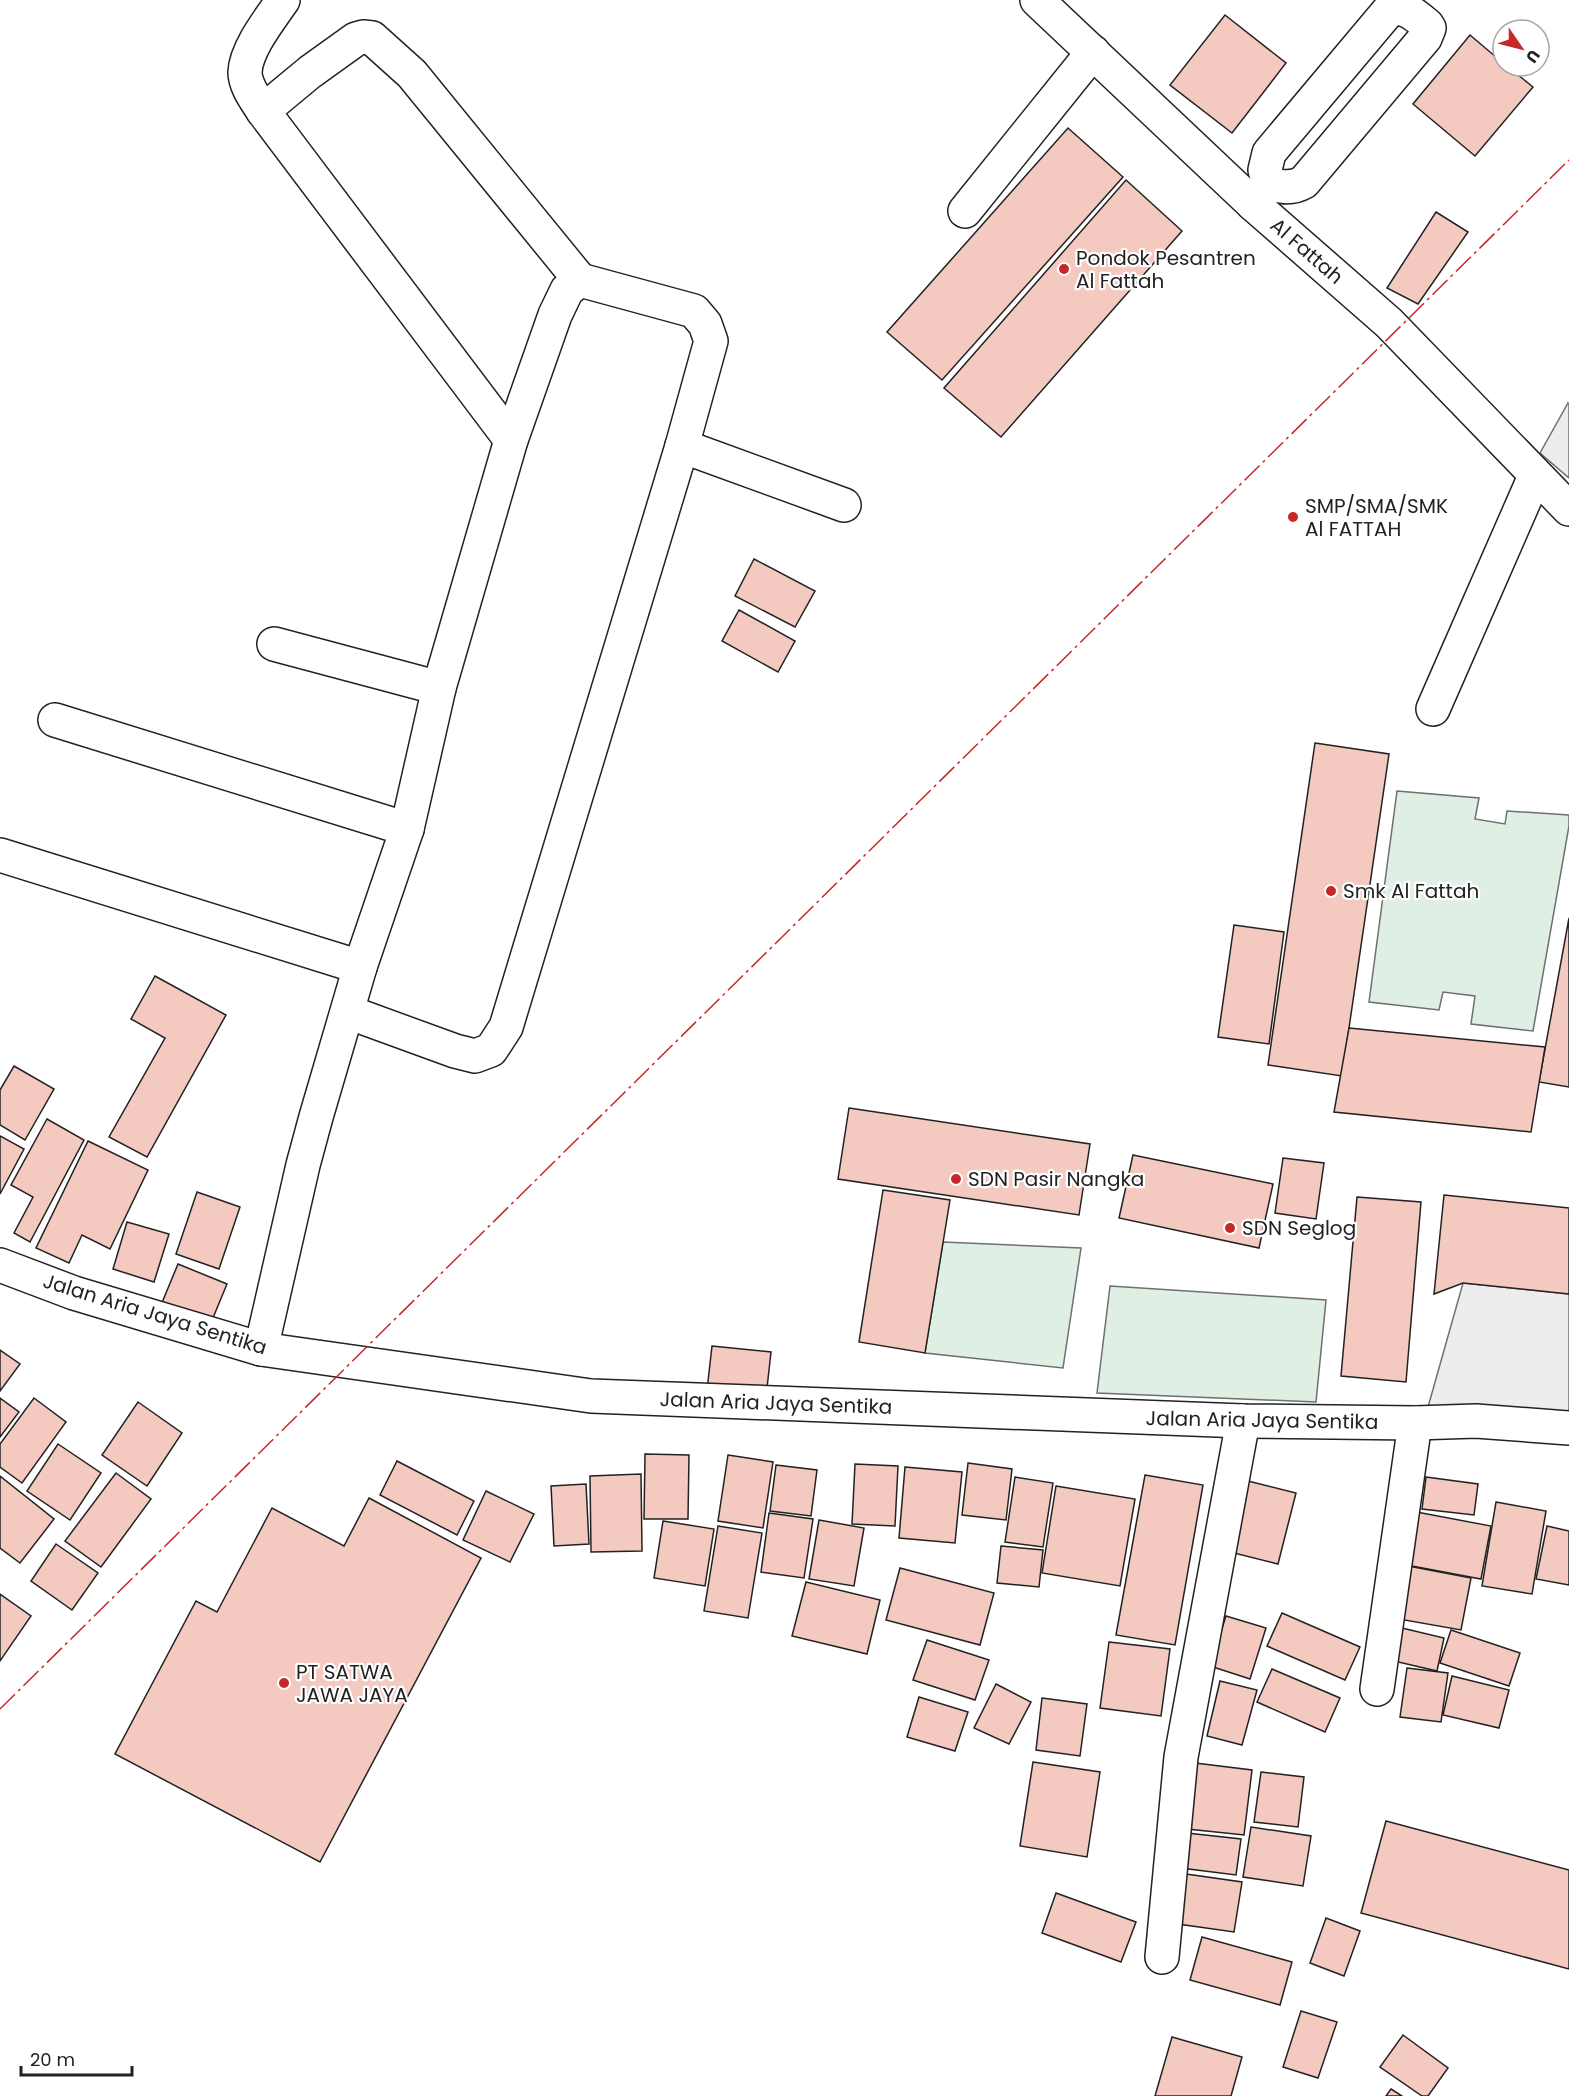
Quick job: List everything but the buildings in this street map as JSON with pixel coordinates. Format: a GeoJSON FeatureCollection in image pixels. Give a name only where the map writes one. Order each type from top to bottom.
{"type":"FeatureCollection","features":[{"type":"Feature","properties":{"kind":"street"},"geometry":{"type":"LineString","coordinates":[[282,0],[249,54],[245,73],[251,92],[511,440]]}},
{"type":"Feature","properties":{"kind":"street","name":"Al Fattah"},"geometry":{"type":"LineString","coordinates":[[1036,0],[1093,52],[1261,194],[1569,509]]}},
{"type":"Feature","properties":{"kind":"street"},"geometry":{"type":"LineString","coordinates":[[1401,8],[1414,14],[1427,25],[1429,28],[1425,38],[1304,182],[1297,186],[1261,194],[1269,153],[1389,9],[1401,8]]}},
{"type":"Feature","properties":{"kind":"street"},"geometry":{"type":"LineString","coordinates":[[263,111],[310,72],[356,39],[372,38],[412,74],[580,280],[694,311],[705,324],[711,341],[682,446],[506,1027],[491,1050],[475,1056],[455,1051],[348,1012]]}},
{"type":"Feature","properties":{"kind":"street"},"geometry":{"type":"LineString","coordinates":[[965,212],[1093,52]]}},
{"type":"Feature","properties":{"kind":"street"},"geometry":{"type":"LineString","coordinates":[[261,1349],[303,1165],[360,967],[407,829],[439,688],[511,440],[555,315],[567,290],[580,280]]}},
{"type":"Feature","properties":{"kind":"street"},"geometry":{"type":"LineString","coordinates":[[682,446],[844,505]]}},
{"type":"Feature","properties":{"kind":"street"},"geometry":{"type":"LineString","coordinates":[[1433,709],[1535,476]]}},
{"type":"Feature","properties":{"kind":"street"},"geometry":{"type":"LineString","coordinates":[[274,644],[439,688]]}},
{"type":"Feature","properties":{"kind":"street"},"geometry":{"type":"LineString","coordinates":[[55,720],[407,829]]}},
{"type":"Feature","properties":{"kind":"street"},"geometry":{"type":"LineString","coordinates":[[0,855],[360,967]]}},
{"type":"Feature","properties":{"kind":"street","name":"Jalan Aria Jaya Sentika"},"geometry":{"type":"LineString","coordinates":[[0,1265],[74,1293],[261,1349],[591,1396],[1243,1421],[1415,1423],[1476,1421],[1569,1428]]}},
{"type":"Feature","properties":{"kind":"street"},"geometry":{"type":"LineString","coordinates":[[1162,1957],[1181,1757],[1243,1421]]}},
{"type":"Feature","properties":{"kind":"street"},"geometry":{"type":"LineString","coordinates":[[1377,1689],[1415,1423]]}},
{"type":"Feature","properties":{"kind":"green space"},"geometry":{"type":"Polygon","coordinates":[[[1397,791],[1479,798],[1475,819],[1505,824],[1507,811],[1569,815],[1569,826],[1533,1031],[1471,1024],[1475,996],[1443,992],[1439,1010],[1369,1002],[1397,791]]]}},
{"type":"Feature","properties":{"kind":"green space"},"geometry":{"type":"Polygon","coordinates":[[[943,1242],[1081,1248],[1063,1368],[925,1353],[943,1242]]]}},
{"type":"Feature","properties":{"kind":"green space"},"geometry":{"type":"Polygon","coordinates":[[[1110,1286],[1326,1300],[1316,1402],[1097,1393],[1110,1286]]]}},
{"type":"Feature","properties":{"kind":"shaded area"},"geometry":{"type":"Polygon","coordinates":[[[1569,404],[1569,478],[1540,453],[1569,404]]]}},
{"type":"Feature","properties":{"kind":"shaded area"},"geometry":{"type":"Polygon","coordinates":[[[1463,1283],[1569,1294],[1569,1412],[1428,1407],[1463,1283]]]}},
{"type":"Feature","properties":{"kind":"power"},"geometry":{"type":"LineString","coordinates":[[0,1709],[1569,160]]}},
{"type":"Feature","properties":{"kind":"place","name":"Pondok Pesantren Al Fattah"},"geometry":{"type":"Point","coordinates":[1064,269]}},
{"type":"Feature","properties":{"kind":"place","name":"SMP/SMA/SMK Al FATTAH"},"geometry":{"type":"Point","coordinates":[1293,517]}},
{"type":"Feature","properties":{"kind":"place","name":"Smk Al Fattah"},"geometry":{"type":"Point","coordinates":[1331,891]}},
{"type":"Feature","properties":{"kind":"place","name":"SDN Pasir Nangka"},"geometry":{"type":"Point","coordinates":[956,1179]}},
{"type":"Feature","properties":{"kind":"place","name":"SDN Seglog"},"geometry":{"type":"Point","coordinates":[1230,1228]}},
{"type":"Feature","properties":{"kind":"place","name":"PT SATWA JAWA JAYA"},"geometry":{"type":"Point","coordinates":[284,1683]}}]}
